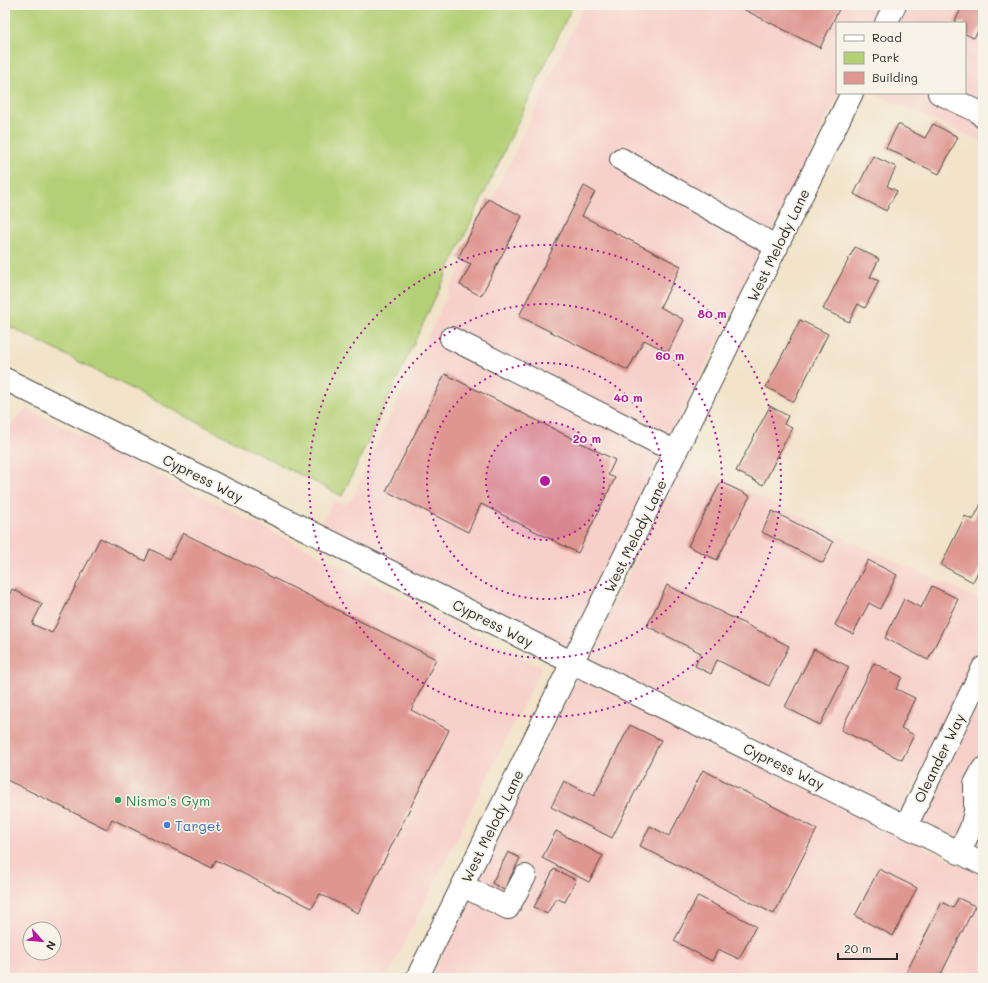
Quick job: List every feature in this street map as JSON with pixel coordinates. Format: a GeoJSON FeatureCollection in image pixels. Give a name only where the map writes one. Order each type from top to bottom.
{"type":"FeatureCollection","features":[{"type":"Feature","properties":{"kind":"street"},"geometry":{"type":"LineString","coordinates":[[886,22],[895,5]]}},
{"type":"Feature","properties":{"kind":"street","name":"West Melody Lane"},"geometry":{"type":"LineString","coordinates":[[417,978],[852,94]]}},
{"type":"Feature","properties":{"kind":"street"},"geometry":{"type":"LineString","coordinates":[[941,94],[979,112],[983,117]]}},
{"type":"Feature","properties":{"kind":"street"},"geometry":{"type":"LineString","coordinates":[[621,158],[777,247]]}},
{"type":"Feature","properties":{"kind":"street"},"geometry":{"type":"LineString","coordinates":[[451,338],[676,452]]}},
{"type":"Feature","properties":{"kind":"street","name":"Cypress Way"},"geometry":{"type":"LineString","coordinates":[[5,379],[573,663],[983,864]]}},
{"type":"Feature","properties":{"kind":"street","name":"Oleander Way"},"geometry":{"type":"LineString","coordinates":[[906,826],[983,668]]}},
{"type":"Feature","properties":{"kind":"street"},"geometry":{"type":"LineString","coordinates":[[959,853],[971,828],[975,812],[976,784],[983,769]]}},
{"type":"Feature","properties":{"kind":"street"},"geometry":{"type":"LineString","coordinates":[[463,886],[508,908],[524,876]]}},
{"type":"Feature","properties":{"kind":"shaded area"},"geometry":{"type":"Polygon","coordinates":[[[584,5],[882,5],[874,22],[836,22],[836,94],[839,94],[567,649],[321,526],[333,501],[344,505],[351,500],[584,5]]]}},
{"type":"Feature","properties":{"kind":"shaded area"},"geometry":{"type":"Polygon","coordinates":[[[908,5],[983,5],[983,142],[874,94],[966,94],[966,22],[900,22],[908,5]]]}},
{"type":"Feature","properties":{"kind":"shaded area"},"geometry":{"type":"Polygon","coordinates":[[[26,408],[542,667],[387,978],[5,978],[5,431],[26,408]]]}},
{"type":"Feature","properties":{"kind":"shaded area"},"geometry":{"type":"Polygon","coordinates":[[[685,460],[850,541],[983,601],[983,642],[900,812],[587,659],[685,460]]]}},
{"type":"Feature","properties":{"kind":"shaded area"},"geometry":{"type":"Polygon","coordinates":[[[578,677],[983,876],[983,978],[430,978],[578,677]]]}},
{"type":"Feature","properties":{"kind":"shaded area"},"geometry":{"type":"Polygon","coordinates":[[[983,694],[983,853],[920,822],[983,694]]]}},
{"type":"Feature","properties":{"kind":"green space"},"geometry":{"type":"Polygon","coordinates":[[[5,5],[573,5],[342,496],[5,324],[5,5]]]}},
{"type":"Feature","properties":{"kind":"building"},"geometry":{"type":"Polygon","coordinates":[[[735,5],[841,5],[820,48],[735,5]]]}},
{"type":"Feature","properties":{"kind":"building"},"geometry":{"type":"Polygon","coordinates":[[[963,5],[983,5],[983,27],[981,26],[974,38],[966,34],[966,22],[954,22],[963,5]]]}},
{"type":"Feature","properties":{"kind":"building"},"geometry":{"type":"Polygon","coordinates":[[[898,124],[925,138],[933,124],[958,137],[939,174],[886,148],[898,124]]]}},
{"type":"Feature","properties":{"kind":"building"},"geometry":{"type":"Polygon","coordinates":[[[873,156],[896,167],[887,186],[897,191],[886,211],[854,194],[873,156]]]}},
{"type":"Feature","properties":{"kind":"building"},"geometry":{"type":"Polygon","coordinates":[[[584,186],[595,192],[582,216],[681,266],[660,307],[684,320],[668,352],[644,340],[628,370],[519,316],[584,186]]]}},
{"type":"Feature","properties":{"kind":"building"},"geometry":{"type":"Polygon","coordinates":[[[488,199],[522,216],[481,296],[460,285],[471,264],[458,258],[488,199]]]}},
{"type":"Feature","properties":{"kind":"building"},"geometry":{"type":"Polygon","coordinates":[[[855,247],[879,259],[870,277],[879,281],[865,308],[858,304],[849,322],[823,309],[855,247]]]}},
{"type":"Feature","properties":{"kind":"building"},"geometry":{"type":"Polygon","coordinates":[[[800,320],[828,334],[794,402],[766,387],[800,320]]]}},
{"type":"Feature","properties":{"kind":"building"},"geometry":{"type":"Polygon","coordinates":[[[445,374],[615,460],[608,475],[615,478],[578,553],[481,504],[468,532],[386,491],[445,374]]]}},
{"type":"Feature","properties":{"kind":"building"},"geometry":{"type":"Polygon","coordinates":[[[770,406],[788,416],[784,424],[792,428],[763,485],[736,471],[770,406]]]}},
{"type":"Feature","properties":{"kind":"building"},"geometry":{"type":"Polygon","coordinates":[[[721,482],[750,496],[717,560],[688,546],[721,482]]]}},
{"type":"Feature","properties":{"kind":"building"},"geometry":{"type":"Polygon","coordinates":[[[981,504],[983,505],[983,561],[973,582],[941,565],[965,516],[973,520],[981,504]]]}},
{"type":"Feature","properties":{"kind":"building"},"geometry":{"type":"Polygon","coordinates":[[[772,511],[833,542],[823,563],[762,532],[772,511]]]}},
{"type":"Feature","properties":{"kind":"building"},"geometry":{"type":"Polygon","coordinates":[[[183,533],[436,659],[411,710],[449,730],[358,913],[320,894],[312,908],[216,860],[212,868],[112,819],[107,829],[5,779],[5,604],[12,589],[42,604],[32,624],[52,633],[100,538],[145,561],[150,549],[170,559],[183,533]]]}},
{"type":"Feature","properties":{"kind":"building"},"geometry":{"type":"Polygon","coordinates":[[[868,560],[897,575],[880,609],[869,603],[853,634],[835,625],[868,560]]]}},
{"type":"Feature","properties":{"kind":"building"},"geometry":{"type":"Polygon","coordinates":[[[667,585],[789,646],[769,686],[717,660],[711,674],[695,666],[701,653],[647,626],[667,585]]]}},
{"type":"Feature","properties":{"kind":"building"},"geometry":{"type":"Polygon","coordinates":[[[932,586],[958,599],[928,660],[885,638],[904,599],[921,608],[932,586]]]}},
{"type":"Feature","properties":{"kind":"building"},"geometry":{"type":"Polygon","coordinates":[[[814,649],[849,667],[820,725],[785,707],[814,649]]]}},
{"type":"Feature","properties":{"kind":"building"},"geometry":{"type":"Polygon","coordinates":[[[874,663],[902,677],[896,689],[915,698],[901,728],[914,735],[902,760],[841,730],[874,663]]]}},
{"type":"Feature","properties":{"kind":"building"},"geometry":{"type":"Polygon","coordinates":[[[630,725],[661,740],[612,838],[551,807],[564,781],[594,796],[630,725]]]}},
{"type":"Feature","properties":{"kind":"building"},"geometry":{"type":"Polygon","coordinates":[[[703,770],[817,829],[774,914],[640,846],[650,826],[669,836],[703,770]]]}},
{"type":"Feature","properties":{"kind":"building"},"geometry":{"type":"Polygon","coordinates":[[[556,831],[603,856],[589,882],[542,858],[556,831]]]}},
{"type":"Feature","properties":{"kind":"building"},"geometry":{"type":"Polygon","coordinates":[[[508,852],[520,858],[504,890],[492,883],[508,852]]]}},
{"type":"Feature","properties":{"kind":"building"},"geometry":{"type":"Polygon","coordinates":[[[554,869],[576,880],[565,902],[556,898],[547,914],[534,907],[554,869]]]}},
{"type":"Feature","properties":{"kind":"building"},"geometry":{"type":"Polygon","coordinates":[[[879,869],[917,888],[893,936],[855,916],[879,869]]]}},
{"type":"Feature","properties":{"kind":"building"},"geometry":{"type":"Polygon","coordinates":[[[698,896],[756,926],[739,959],[718,949],[712,961],[674,941],[698,896]]]}},
{"type":"Feature","properties":{"kind":"building"},"geometry":{"type":"Polygon","coordinates":[[[958,898],[975,906],[939,978],[915,978],[906,973],[942,902],[953,908],[958,898]]]}},
{"type":"Feature","properties":{"kind":"place","name":"Nismo's Gym"},"geometry":{"type":"Point","coordinates":[118,800]}},
{"type":"Feature","properties":{"kind":"place","name":"Target"},"geometry":{"type":"Point","coordinates":[167,825]}}]}
